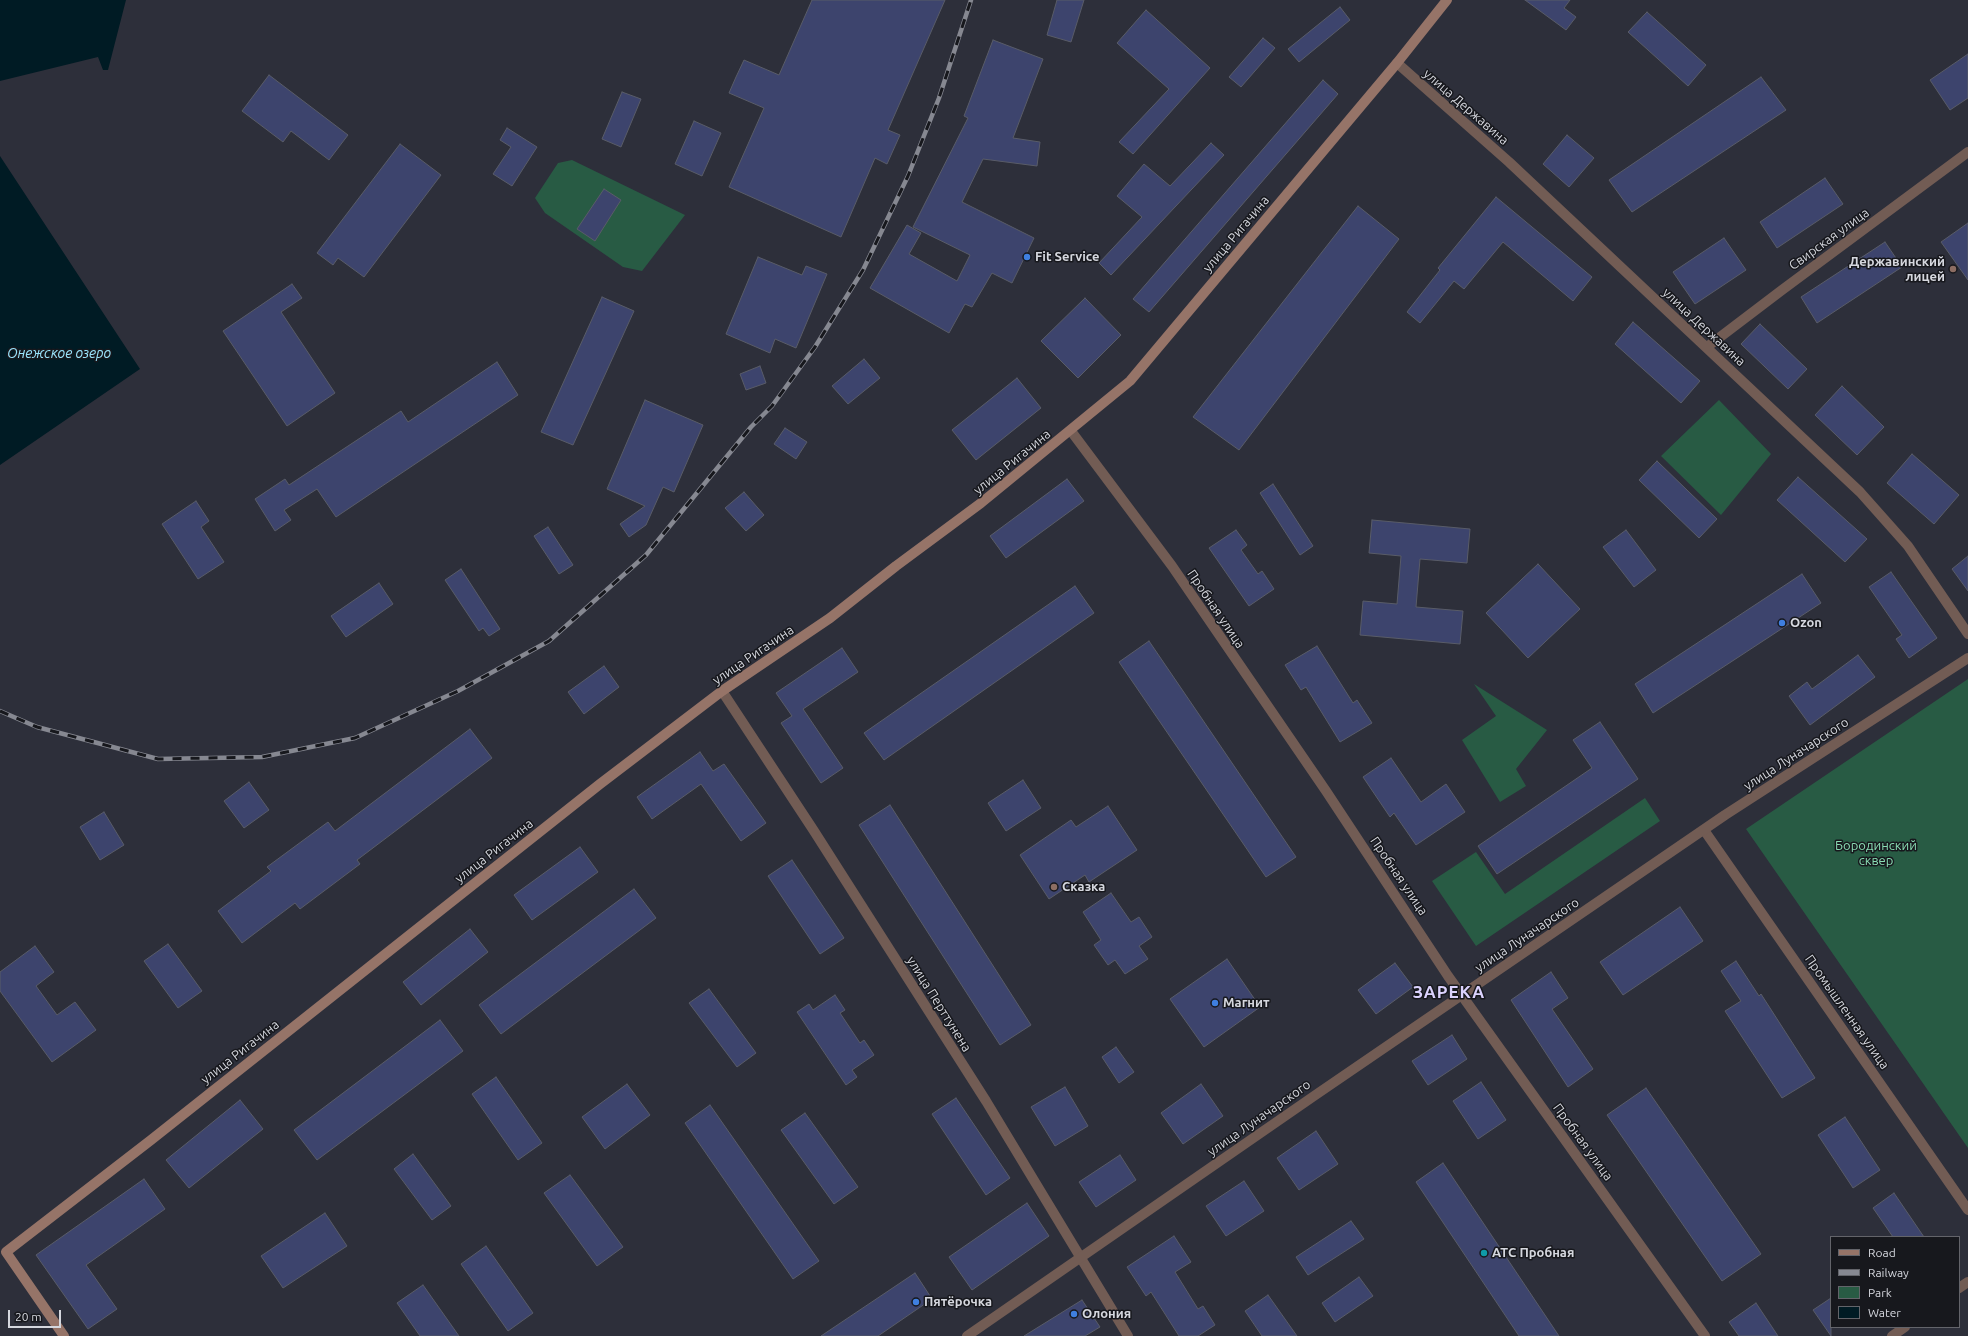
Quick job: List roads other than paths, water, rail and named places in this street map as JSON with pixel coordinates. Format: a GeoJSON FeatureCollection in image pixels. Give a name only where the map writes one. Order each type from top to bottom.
{"type":"FeatureCollection","features":[{"type":"Feature","properties":{"kind":"main road","name":"улица Ригачина"},"geometry":{"type":"LineString","coordinates":[[3,1254],[157,1135],[600,784],[722,691],[830,618],[896,566],[981,503],[1071,431],[1130,381],[1447,0]]}},
{"type":"Feature","properties":{"kind":"main road"},"geometry":{"type":"LineString","coordinates":[[3,1254],[64,1336]]}},
{"type":"Feature","properties":{"kind":"street","name":"улица Державина"},"geometry":{"type":"LineString","coordinates":[[1396,63],[1509,162],[1860,492],[1908,546],[1968,634]]}},
{"type":"Feature","properties":{"kind":"street","name":"Свирская улица"},"geometry":{"type":"LineString","coordinates":[[1707,347],[1968,152]]}},
{"type":"Feature","properties":{"kind":"street","name":"Пробная улица"},"geometry":{"type":"LineString","coordinates":[[1071,431],[1172,566],[1330,797],[1462,995],[1705,1336]]}},
{"type":"Feature","properties":{"kind":"street","name":"улица Луначарского"},"geometry":{"type":"LineString","coordinates":[[967,1336],[1704,830],[1968,658]]}},
{"type":"Feature","properties":{"kind":"street","name":"улица Перттунена"},"geometry":{"type":"LineString","coordinates":[[722,691],[814,831],[981,1095],[1128,1336]]}},
{"type":"Feature","properties":{"kind":"street","name":"Промышленная улица"},"geometry":{"type":"LineString","coordinates":[[1704,830],[1968,1210]]}},
{"type":"Feature","properties":{"kind":"street"},"geometry":{"type":"LineString","coordinates":[[1892,1336],[1904,1328]]}},
{"type":"Feature","properties":{"kind":"water"},"geometry":{"type":"Polygon","coordinates":[[[0,0],[126,0],[108,70],[103,70],[98,57],[0,81],[0,0]]]}},
{"type":"Feature","properties":{"kind":"water","name":"Онежское озеро"},"geometry":{"type":"Polygon","coordinates":[[[0,156],[140,369],[0,465],[0,156]]]}},
{"type":"Feature","properties":{"kind":"railway"},"geometry":{"type":"LineString","coordinates":[[0,711],[37,727],[158,759],[262,757],[355,738],[458,691],[549,641],[646,555],[751,427],[772,406],[815,347],[863,270],[908,176],[939,98],[971,0]]}},
{"type":"Feature","properties":{"kind":"place","name":"Fit Service"},"geometry":{"type":"Point","coordinates":[1027,257]}},
{"type":"Feature","properties":{"kind":"place","name":"Державинский лицей"},"geometry":{"type":"Point","coordinates":[1953,269]}},
{"type":"Feature","properties":{"kind":"place","name":"Ozon"},"geometry":{"type":"Point","coordinates":[1782,623]}},
{"type":"Feature","properties":{"kind":"place","name":"Сказка"},"geometry":{"type":"Point","coordinates":[1054,887]}},
{"type":"Feature","properties":{"kind":"place","name":"Магнит"},"geometry":{"type":"Point","coordinates":[1215,1003]}},
{"type":"Feature","properties":{"kind":"place","name":"АТС Пробная"},"geometry":{"type":"Point","coordinates":[1484,1253]}},
{"type":"Feature","properties":{"kind":"place","name":"Пятёрочка"},"geometry":{"type":"Point","coordinates":[916,1302]}},
{"type":"Feature","properties":{"kind":"place","name":"Олония"},"geometry":{"type":"Point","coordinates":[1074,1314]}},
{"type":"Feature","properties":{"kind":"district","name":"ЗАРЕКА"},"geometry":{"type":"Point","coordinates":[1449,992]}},
{"type":"Feature","properties":{"kind":"park label","name":"Бородинский сквер"},"geometry":{"type":"Point","coordinates":[1876,854]}}]}
